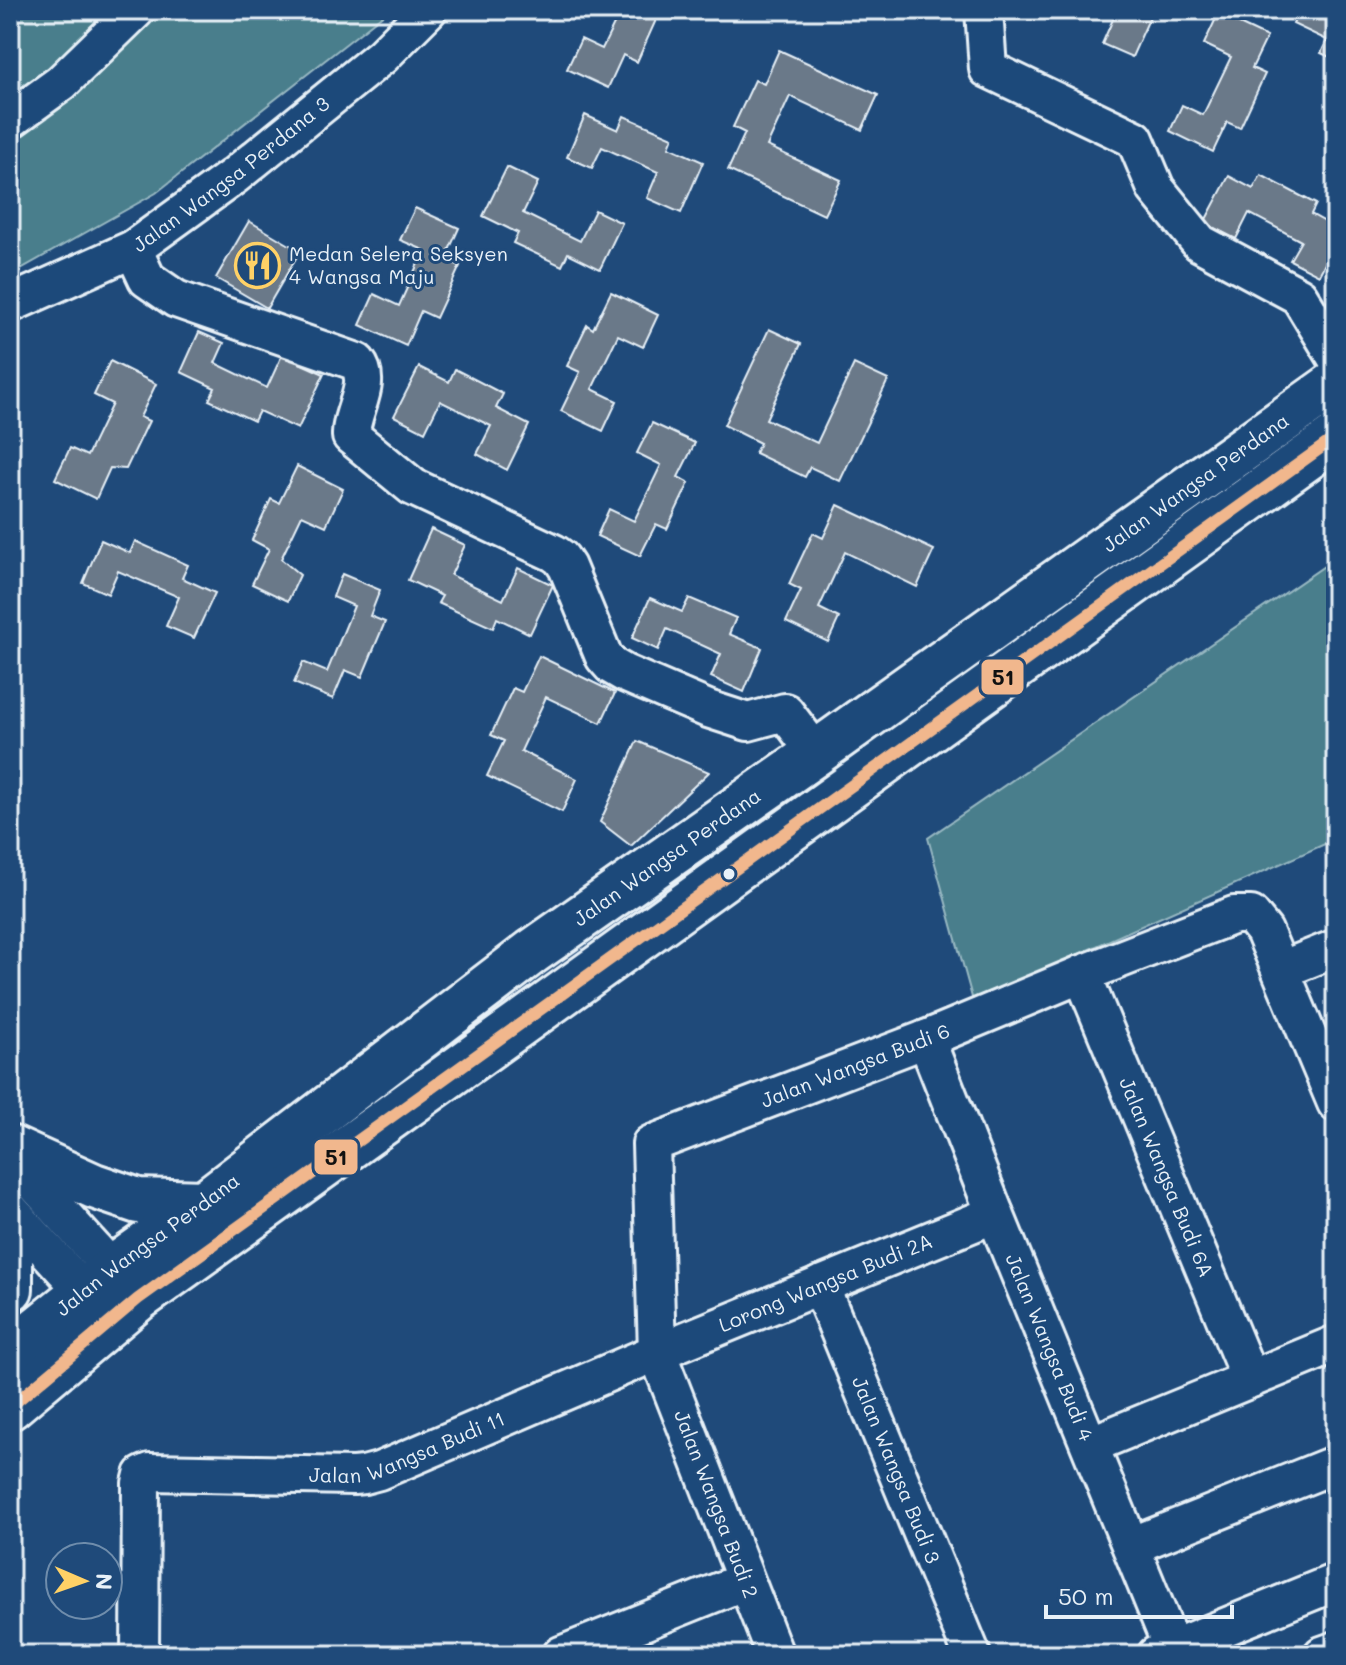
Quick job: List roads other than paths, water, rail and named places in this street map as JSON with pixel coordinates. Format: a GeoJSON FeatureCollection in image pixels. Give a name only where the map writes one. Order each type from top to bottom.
{"type":"FeatureCollection","features":[{"type":"Feature","properties":{"kind":"main road","name":"Jalan Wangsa Perdana"},"geometry":{"type":"LineString","coordinates":[[10,1407],[112,1295],[204,1203],[532,952],[1336,383]]}},
{"type":"Feature","properties":{"kind":"main road","name":"Jalan Wangsa Perdana"},"geometry":{"type":"LineString","coordinates":[[10,1351],[112,1295],[1336,437]]}},
{"type":"Feature","properties":{"kind":"main road"},"geometry":{"type":"LineString","coordinates":[[10,1148],[94,1186],[138,1201],[204,1203]]}},
{"type":"Feature","properties":{"kind":"main road"},"geometry":{"type":"LineString","coordinates":[[10,1242],[10,1289]]}},
{"type":"Feature","properties":{"kind":"street"},"geometry":{"type":"LineString","coordinates":[[10,120],[61,83],[136,10]]}},
{"type":"Feature","properties":{"kind":"street","name":"Jalan Wangsa Perdana 3"},"geometry":{"type":"LineString","coordinates":[[10,304],[133,249],[234,176],[382,56],[428,10]]}},
{"type":"Feature","properties":{"kind":"street"},"geometry":{"type":"LineString","coordinates":[[984,10],[988,69],[1135,139],[1156,189],[1200,243],[1299,296],[1336,357]]}},
{"type":"Feature","properties":{"kind":"street"},"geometry":{"type":"LineString","coordinates":[[133,249],[147,279],[176,299],[357,362],[365,378],[351,436],[413,487],[561,558],[604,657],[612,666],[708,709],[748,722],[785,712],[816,753]]}},
{"type":"Feature","properties":{"kind":"street","name":"Jalan Wangsa Budi 6"},"geometry":{"type":"LineString","coordinates":[[657,1352],[651,1144],[926,1039],[1234,915],[1251,915],[1264,931],[1281,970]]}},
{"type":"Feature","properties":{"kind":"street"},"geometry":{"type":"LineString","coordinates":[[1336,948],[1281,970],[1336,1103]]}},
{"type":"Feature","properties":{"kind":"street","name":"Jalan Wangsa Budi 6A"},"geometry":{"type":"LineString","coordinates":[[1082,974],[1250,1379]]}},
{"type":"Feature","properties":{"kind":"street","name":"Jalan Wangsa Budi 4"},"geometry":{"type":"LineString","coordinates":[[926,1039],[1131,1546],[1168,1653]]}},
{"type":"Feature","properties":{"kind":"street"},"geometry":{"type":"LineString","coordinates":[[10,1156],[112,1295]]}},
{"type":"Feature","properties":{"kind":"street"},"geometry":{"type":"LineString","coordinates":[[10,1210],[112,1295]]}},
{"type":"Feature","properties":{"kind":"street","name":"Lorong Wangsa Budi 2A"},"geometry":{"type":"LineString","coordinates":[[657,1352],[995,1214]]}},
{"type":"Feature","properties":{"kind":"street","name":"Jalan Wangsa Budi 3"},"geometry":{"type":"LineString","coordinates":[[820,1285],[972,1655]]}},
{"type":"Feature","properties":{"kind":"street"},"geometry":{"type":"LineString","coordinates":[[1090,1445],[1336,1344]]}},
{"type":"Feature","properties":{"kind":"street","name":"Jalan Wangsa Budi 11"},"geometry":{"type":"LineString","coordinates":[[140,1655],[143,1475],[150,1472],[364,1475],[657,1352]]}},
{"type":"Feature","properties":{"kind":"street","name":"Jalan Wangsa Budi 2"},"geometry":{"type":"LineString","coordinates":[[657,1352],[775,1655]]}},
{"type":"Feature","properties":{"kind":"street"},"geometry":{"type":"LineString","coordinates":[[1131,1546],[1336,1464]]}},
{"type":"Feature","properties":{"kind":"street"},"geometry":{"type":"LineString","coordinates":[[561,1655],[745,1581]]}},
{"type":"Feature","properties":{"kind":"street"},"geometry":{"type":"LineString","coordinates":[[1168,1653],[1336,1582]]}},
{"type":"Feature","properties":{"kind":"street"},"geometry":{"type":"LineString","coordinates":[[1322,1655],[1336,1650]]}},
{"type":"Feature","properties":{"kind":"place","name":"Medan Selera Seksyen 4 Wangsa Maju"},"geometry":{"type":"Point","coordinates":[258,265]}}]}
